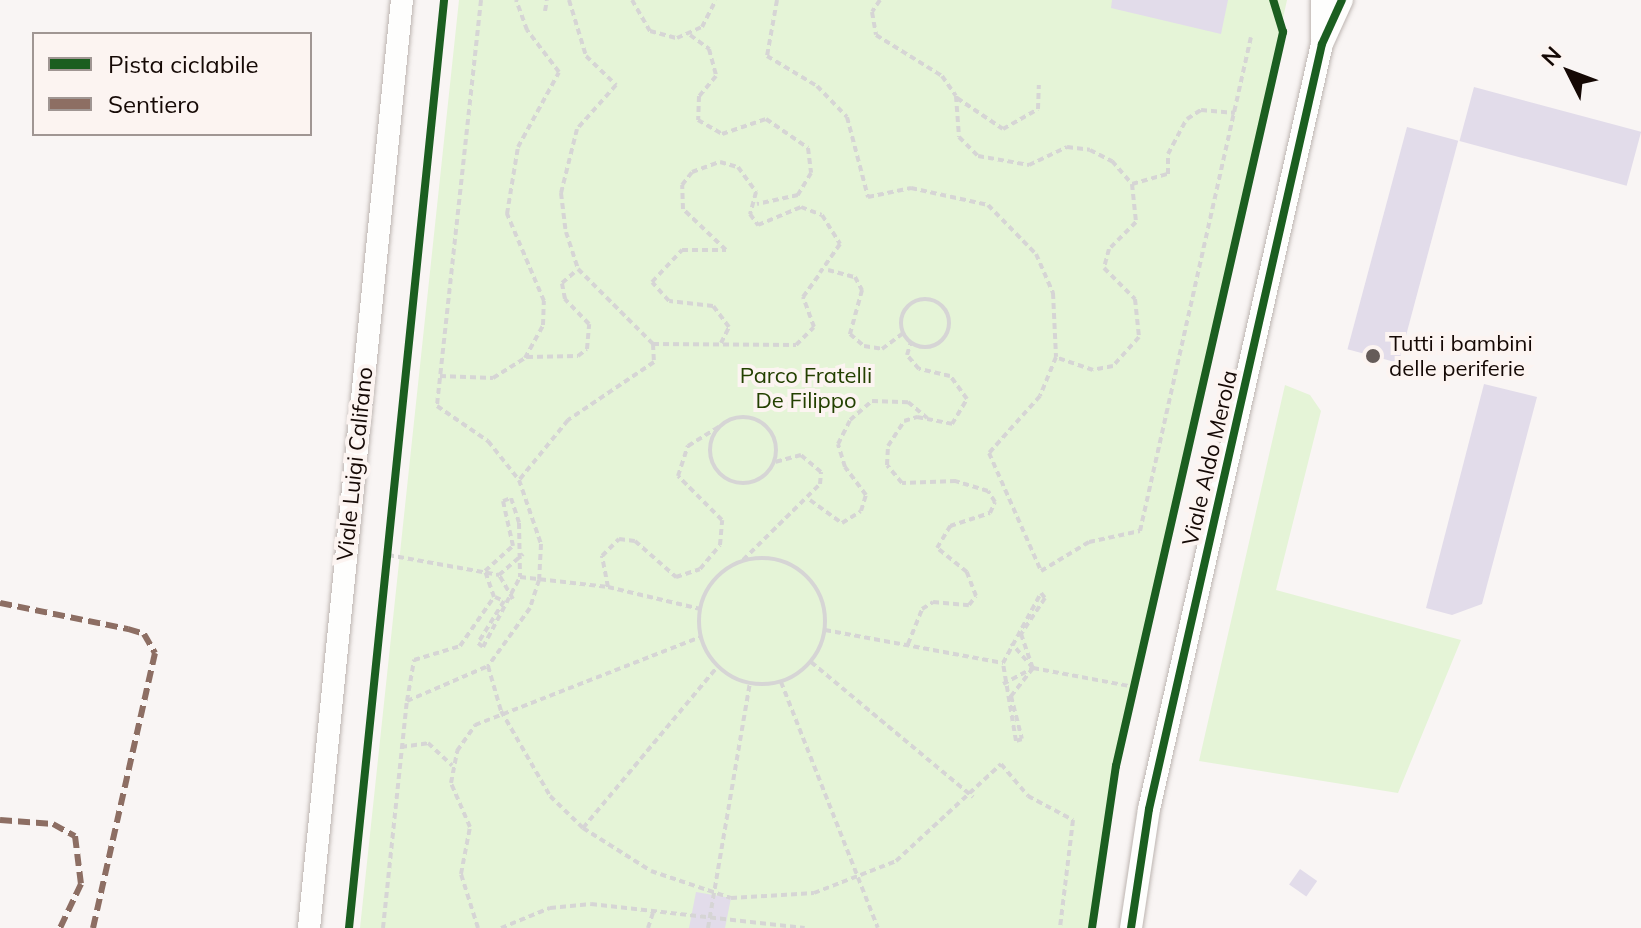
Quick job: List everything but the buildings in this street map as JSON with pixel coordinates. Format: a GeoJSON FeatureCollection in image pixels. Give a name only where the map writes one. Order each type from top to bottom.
{"type":"FeatureCollection","features":[{"type":"Feature","properties":{"kind":"street","name":"Viale Luigi Califano"},"geometry":{"type":"LineString","coordinates":[[309,928],[402,0]]}},
{"type":"Feature","properties":{"kind":"street","name":"Viale Aldo Merola"},"geometry":{"type":"LineString","coordinates":[[1322,0],[1322,44]]}},
{"type":"Feature","properties":{"kind":"street","name":"Viale Aldo Merola"},"geometry":{"type":"LineString","coordinates":[[1131,928],[1149,809],[1322,44],[1342,0]]}},
{"type":"Feature","properties":{"kind":"path"},"geometry":{"type":"LineString","coordinates":[[407,701],[488,666],[530,608],[539,580],[541,544],[519,480],[488,441],[437,406],[481,0]]}},
{"type":"Feature","properties":{"kind":"path"},"geometry":{"type":"LineString","coordinates":[[440,376],[493,378],[525,358],[543,325],[544,301],[507,214],[518,147],[559,72],[554,57],[527,30],[516,0]]}},
{"type":"Feature","properties":{"kind":"path"},"geometry":{"type":"LineString","coordinates":[[545,11],[547,0]]}},
{"type":"Feature","properties":{"kind":"path"},"geometry":{"type":"LineString","coordinates":[[519,480],[568,420],[654,362],[653,344],[578,269],[561,193],[568,159],[577,129],[616,85],[586,56],[569,0]]}},
{"type":"Feature","properties":{"kind":"path"},"geometry":{"type":"LineString","coordinates":[[632,0],[650,31],[690,35],[709,49],[716,76],[699,96],[698,120],[722,134],[766,119],[808,148],[806,186],[790,201],[757,204],[750,214],[758,225],[801,207],[832,224],[838,254],[803,297],[815,318],[807,339],[779,347],[721,343],[653,344]]}},
{"type":"Feature","properties":{"kind":"path"},"geometry":{"type":"LineString","coordinates":[[690,35],[711,16],[716,0]]}},
{"type":"Feature","properties":{"kind":"path"},"geometry":{"type":"LineString","coordinates":[[777,0],[767,56],[804,76],[847,117],[868,197],[911,188],[988,205],[1036,254],[1053,293],[1056,357],[1040,396],[989,453],[1041,571],[1089,542],[1140,531],[1251,37]]}},
{"type":"Feature","properties":{"kind":"path"},"geometry":{"type":"LineString","coordinates":[[880,0],[872,12],[876,35],[925,63],[956,96],[1003,129],[1038,109],[1039,85]]}},
{"type":"Feature","properties":{"kind":"path"},"geometry":{"type":"LineString","coordinates":[[956,96],[959,137],[978,156],[1029,165],[1067,147],[1090,150],[1132,184],[1136,222],[1109,249],[1104,268],[1135,299],[1139,337],[1113,366],[1093,370],[1056,357]]}},
{"type":"Feature","properties":{"kind":"path"},"geometry":{"type":"LineString","coordinates":[[1132,184],[1168,174],[1168,154],[1187,119],[1201,110],[1236,113]]}},
{"type":"Feature","properties":{"kind":"path"},"geometry":{"type":"LineString","coordinates":[[721,343],[729,327],[713,306],[669,301],[652,282],[682,250],[726,250],[683,209],[682,185],[692,172],[720,162],[738,167],[757,204]]}},
{"type":"Feature","properties":{"kind":"path"},"geometry":{"type":"LineString","coordinates":[[820,273],[836,267],[855,277],[862,303],[850,334],[864,346],[882,349],[903,333]]}},
{"type":"Feature","properties":{"kind":"path"},"geometry":{"type":"LineString","coordinates":[[525,358],[578,356],[587,349],[589,324],[565,299],[562,283],[578,269]]}},
{"type":"Feature","properties":{"kind":"path"},"geometry":{"type":"LineString","coordinates":[[918,300],[946,312],[941,341],[911,342],[903,333],[902,317],[918,300]]}},
{"type":"Feature","properties":{"kind":"path"},"geometry":{"type":"LineString","coordinates":[[908,644],[922,609],[933,602],[969,605],[976,596],[967,572],[937,548],[950,526],[990,513],[995,502],[988,491],[956,481],[902,483],[887,465],[888,446],[904,421],[928,419],[952,424],[967,399],[950,376],[919,369],[907,355],[911,342]]}},
{"type":"Feature","properties":{"kind":"path"},"geometry":{"type":"LineString","coordinates":[[743,561],[785,562],[803,573],[824,609],[825,630],[811,662],[781,682],[750,683],[718,666],[701,637],[700,609],[715,579],[743,561],[797,503],[810,500],[842,523],[861,511],[866,495],[845,467],[838,444],[850,420],[872,401],[908,402],[928,419]]}},
{"type":"Feature","properties":{"kind":"path"},"geometry":{"type":"LineString","coordinates":[[608,587],[602,556],[619,539],[635,541],[676,577],[700,569],[720,545],[722,520],[678,476],[688,446],[741,416],[762,423],[775,440],[775,462]]}},
{"type":"Feature","properties":{"kind":"path"},"geometry":{"type":"LineString","coordinates":[[721,425],[710,455],[728,481],[761,479],[775,462],[801,455],[821,472],[810,500]]}},
{"type":"Feature","properties":{"kind":"path"},"geometry":{"type":"LineString","coordinates":[[511,498],[523,554],[520,577],[513,599],[483,647],[478,643],[504,601],[494,597],[485,571],[513,546],[503,501],[511,498]]}},
{"type":"Feature","properties":{"kind":"path"},"geometry":{"type":"LineString","coordinates":[[386,570],[389,539]]}},
{"type":"Feature","properties":{"kind":"path"},"geometry":{"type":"LineString","coordinates":[[499,575],[523,554]]}},
{"type":"Feature","properties":{"kind":"path"},"geometry":{"type":"LineString","coordinates":[[388,555],[499,575],[513,599]]}},
{"type":"Feature","properties":{"kind":"path"},"geometry":{"type":"LineString","coordinates":[[520,577],[608,587],[700,609]]}},
{"type":"Feature","properties":{"kind":"path"},"geometry":{"type":"LineString","coordinates":[[1041,593],[1045,598],[1021,634],[1033,668],[1011,696],[1016,741],[1003,684],[1003,663],[1011,643],[1041,593]]}},
{"type":"Feature","properties":{"kind":"path"},"geometry":{"type":"LineString","coordinates":[[383,928],[401,747],[414,660],[460,646],[494,597]]}},
{"type":"Feature","properties":{"kind":"path"},"geometry":{"type":"LineString","coordinates":[[825,630],[1003,663]]}},
{"type":"Feature","properties":{"kind":"path"},"geometry":{"type":"LineString","coordinates":[[452,765],[475,725],[501,711],[701,637]]}},
{"type":"Feature","properties":{"kind":"path"},"geometry":{"type":"LineString","coordinates":[[1011,643],[1033,668],[1135,687]]}},
{"type":"Feature","properties":{"kind":"path"},"geometry":{"type":"LineString","coordinates":[[811,662],[973,797]]}},
{"type":"Feature","properties":{"kind":"path"},"geometry":{"type":"LineString","coordinates":[[488,666],[501,711],[550,796],[583,828],[651,871],[714,895],[781,898],[855,880],[896,861],[973,797],[1001,764],[1028,796],[1073,820],[1060,928]]}},
{"type":"Feature","properties":{"kind":"path"},"geometry":{"type":"LineString","coordinates":[[583,828],[718,666]]}},
{"type":"Feature","properties":{"kind":"path"},"geometry":{"type":"LineString","coordinates":[[1003,684],[1033,668]]}},
{"type":"Feature","properties":{"kind":"path"},"geometry":{"type":"LineString","coordinates":[[1132,698],[1138,672]]}},
{"type":"Feature","properties":{"kind":"path"},"geometry":{"type":"LineString","coordinates":[[781,682],[855,880],[878,928]]}},
{"type":"Feature","properties":{"kind":"path"},"geometry":{"type":"LineString","coordinates":[[708,928],[750,683]]}},
{"type":"Feature","properties":{"kind":"path"},"geometry":{"type":"LineString","coordinates":[[401,747],[428,743],[452,765],[470,827],[461,874],[478,928]]}},
{"type":"Feature","properties":{"kind":"path"},"geometry":{"type":"LineString","coordinates":[[501,928],[564,906],[763,927],[805,928]]}},
{"type":"Feature","properties":{"kind":"path"},"geometry":{"type":"LineString","coordinates":[[648,928],[653,913]]}},
{"type":"Feature","properties":{"kind":"green space","name":"Parco Fratelli De Filippo"},"geometry":{"type":"Polygon","coordinates":[[[459,0],[1287,0],[1122,746],[1094,928],[360,928],[459,0]]]}},
{"type":"Feature","properties":{"kind":"green space"},"geometry":{"type":"Polygon","coordinates":[[[1285,385],[1310,395],[1321,411],[1276,590],[1461,640],[1398,793],[1199,761],[1285,385]]]}},
{"type":"Feature","properties":{"kind":"marked path"},"geometry":{"type":"LineString","coordinates":[[0,603],[144,634],[155,653],[93,928]]}},
{"type":"Feature","properties":{"kind":"marked path"},"geometry":{"type":"LineString","coordinates":[[0,820],[53,824],[75,836],[81,884],[60,928]]}},
{"type":"Feature","properties":{"kind":"cycle path"},"geometry":{"type":"LineString","coordinates":[[349,928],[444,0]]}},
{"type":"Feature","properties":{"kind":"cycle path"},"geometry":{"type":"LineString","coordinates":[[1092,928],[1116,766],[1283,32],[1273,0]]}},
{"type":"Feature","properties":{"kind":"cycle path"},"geometry":{"type":"LineString","coordinates":[[1131,928],[1149,809],[1322,44],[1342,0]]}},
{"type":"Feature","properties":{"kind":"place","name":"Tutti i bambini delle periferie"},"geometry":{"type":"Point","coordinates":[1373,356]}}]}
